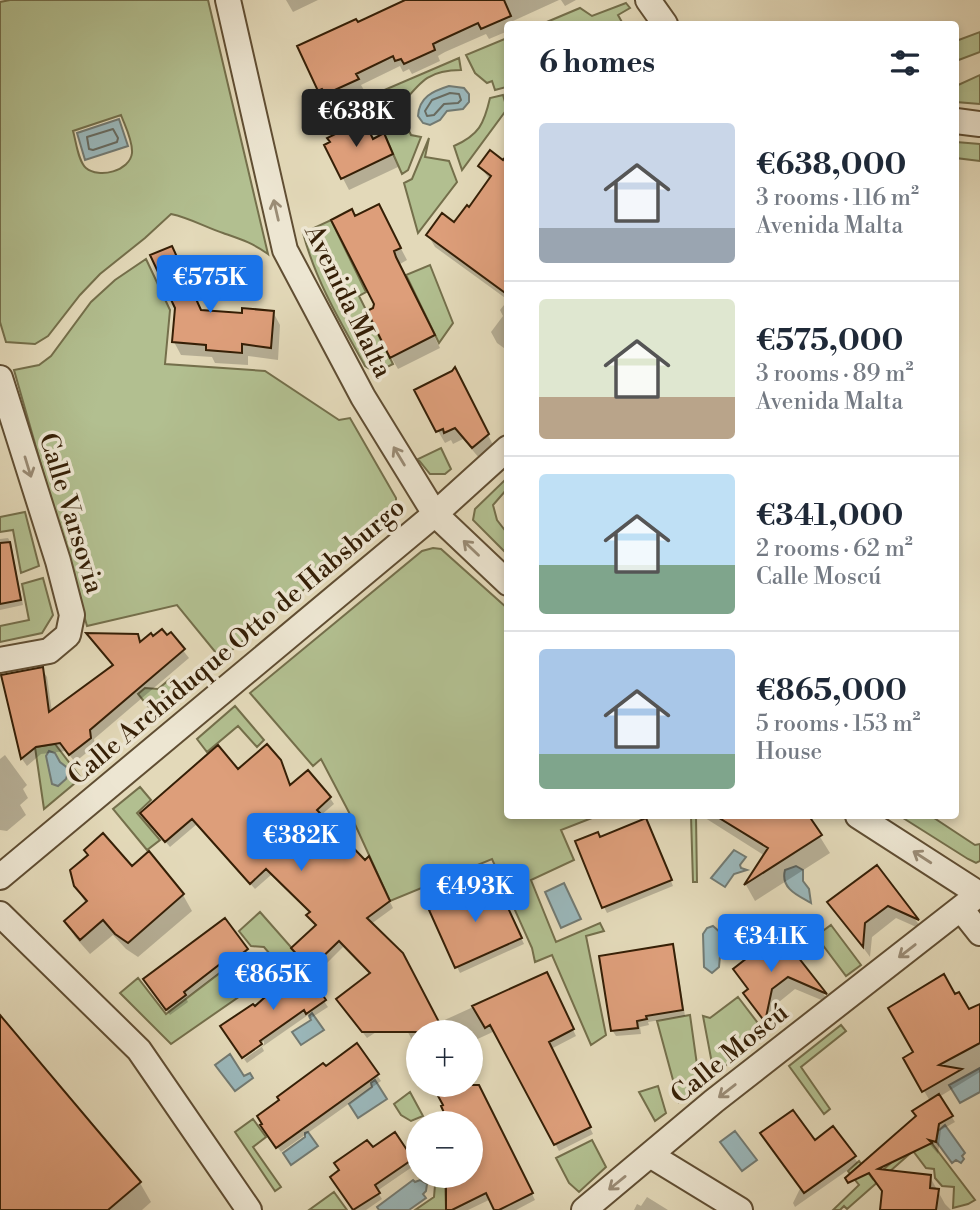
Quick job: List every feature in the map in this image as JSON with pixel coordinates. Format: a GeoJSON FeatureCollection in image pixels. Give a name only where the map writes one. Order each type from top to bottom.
{"type":"FeatureCollection","features":[{"type":"Feature","properties":{"kind":"street","name":"Avenida Malta"},"geometry":{"type":"LineString","coordinates":[[228,0],[285,250],[363,397],[435,514],[504,579]]}},
{"type":"Feature","properties":{"kind":"street"},"geometry":{"type":"LineString","coordinates":[[648,0],[664,21]]}},
{"type":"Feature","properties":{"kind":"street"},"geometry":{"type":"LineString","coordinates":[[959,121],[980,124]]}},
{"type":"Feature","properties":{"kind":"street","name":"Calle Varsovia"},"geometry":{"type":"LineString","coordinates":[[0,378],[58,561],[72,615],[68,635],[49,651],[0,660]]}},
{"type":"Feature","properties":{"kind":"street","name":"Calle Archiduque Otto de Habsburgo"},"geometry":{"type":"LineString","coordinates":[[0,877],[435,514],[504,452]]}},
{"type":"Feature","properties":{"kind":"street"},"geometry":{"type":"LineString","coordinates":[[862,819],[970,902],[980,933]]}},
{"type":"Feature","properties":{"kind":"street","name":"Calle Moscú"},"geometry":{"type":"LineString","coordinates":[[584,1210],[714,1101],[970,902]]}},
{"type":"Feature","properties":{"kind":"street"},"geometry":{"type":"LineString","coordinates":[[0,914],[139,1050],[249,1210]]}},
{"type":"Feature","properties":{"kind":"street"},"geometry":{"type":"LineString","coordinates":[[650,1155],[740,1210]]}},
{"type":"Feature","properties":{"kind":"green space"},"geometry":{"type":"Polygon","coordinates":[[[208,0],[268,254],[246,242],[171,214],[100,274],[48,336],[35,344],[6,342],[0,322],[0,2],[208,0]],[[121,115],[73,131],[79,156],[86,168],[106,173],[120,169],[130,159],[131,144],[121,115]]]}},
{"type":"Feature","properties":{"kind":"green space"},"geometry":{"type":"Polygon","coordinates":[[[626,3],[630,8],[618,15],[621,21],[549,21],[580,8],[592,16],[626,3]]]}},
{"type":"Feature","properties":{"kind":"green space"},"geometry":{"type":"Polygon","coordinates":[[[980,32],[980,52],[959,60],[959,40],[980,32]]]}},
{"type":"Feature","properties":{"kind":"green space"},"geometry":{"type":"Polygon","coordinates":[[[504,39],[504,88],[495,90],[492,81],[487,83],[475,73],[466,55],[504,39]]]}},
{"type":"Feature","properties":{"kind":"green space"},"geometry":{"type":"Polygon","coordinates":[[[459,58],[461,70],[441,72],[427,78],[402,104],[405,122],[411,135],[421,137],[408,170],[402,174],[368,97],[459,58]]]}},
{"type":"Feature","properties":{"kind":"green space"},"geometry":{"type":"Polygon","coordinates":[[[980,75],[980,104],[959,102],[959,85],[980,75]]]}},
{"type":"Feature","properties":{"kind":"green space"},"geometry":{"type":"Polygon","coordinates":[[[503,95],[504,113],[462,170],[454,146],[469,138],[479,128],[490,98],[503,95]]]}},
{"type":"Feature","properties":{"kind":"green space"},"geometry":{"type":"Polygon","coordinates":[[[429,138],[425,157],[449,161],[457,182],[418,233],[404,183],[412,179],[429,138]]]}},
{"type":"Feature","properties":{"kind":"green space"},"geometry":{"type":"Polygon","coordinates":[[[959,142],[980,144],[980,161],[959,158],[959,142]]]}},
{"type":"Feature","properties":{"kind":"green space"},"geometry":{"type":"Polygon","coordinates":[[[331,220],[366,292],[359,296],[393,364],[383,369],[373,370],[365,366],[330,302],[308,251],[303,233],[331,220]]]}},
{"type":"Feature","properties":{"kind":"green space"},"geometry":{"type":"Polygon","coordinates":[[[146,259],[170,310],[165,364],[265,371],[339,420],[350,418],[396,498],[396,508],[391,517],[221,659],[177,605],[87,626],[14,370],[39,365],[51,356],[91,302],[115,280],[146,259]]]}},
{"type":"Feature","properties":{"kind":"green space"},"geometry":{"type":"Polygon","coordinates":[[[430,265],[453,323],[439,343],[406,275],[430,265]]]}},
{"type":"Feature","properties":{"kind":"green space"},"geometry":{"type":"Polygon","coordinates":[[[441,448],[451,469],[445,474],[430,474],[418,459],[441,448]]]}},
{"type":"Feature","properties":{"kind":"green space"},"geometry":{"type":"Polygon","coordinates":[[[504,481],[504,492],[493,505],[497,520],[504,529],[504,551],[473,520],[475,509],[504,481]]]}},
{"type":"Feature","properties":{"kind":"green space"},"geometry":{"type":"Polygon","coordinates":[[[25,512],[39,566],[21,573],[13,530],[0,532],[0,517],[25,512]]]}},
{"type":"Feature","properties":{"kind":"green space"},"geometry":{"type":"Polygon","coordinates":[[[441,549],[504,605],[504,819],[589,819],[561,830],[574,860],[531,880],[556,942],[600,923],[604,931],[586,936],[606,1035],[591,1045],[552,955],[535,962],[532,948],[492,859],[390,901],[353,820],[321,759],[313,766],[250,693],[422,551],[441,549]]]}},
{"type":"Feature","properties":{"kind":"green space"},"geometry":{"type":"Polygon","coordinates":[[[43,578],[53,615],[42,633],[0,642],[0,626],[29,620],[22,584],[43,578]]]}},
{"type":"Feature","properties":{"kind":"green space"},"geometry":{"type":"Polygon","coordinates":[[[170,679],[182,692],[155,715],[138,694],[145,688],[158,689],[170,679]]]}},
{"type":"Feature","properties":{"kind":"green space"},"geometry":{"type":"Polygon","coordinates":[[[235,706],[264,740],[257,747],[238,726],[207,752],[197,739],[235,706]]]}},
{"type":"Feature","properties":{"kind":"green space"},"geometry":{"type":"Polygon","coordinates":[[[55,744],[81,778],[44,809],[35,747],[55,744]]]}},
{"type":"Feature","properties":{"kind":"green space"},"geometry":{"type":"Polygon","coordinates":[[[140,787],[151,800],[137,813],[160,840],[147,850],[113,809],[140,787]]]}},
{"type":"Feature","properties":{"kind":"green space"},"geometry":{"type":"Polygon","coordinates":[[[691,819],[696,819],[697,882],[693,882],[691,819]]]}},
{"type":"Feature","properties":{"kind":"green space"},"geometry":{"type":"Polygon","coordinates":[[[905,819],[936,819],[975,845],[980,844],[980,861],[976,863],[905,819]]]}},
{"type":"Feature","properties":{"kind":"green space"},"geometry":{"type":"Polygon","coordinates":[[[260,912],[298,955],[281,967],[264,947],[251,946],[239,931],[260,912]]]}},
{"type":"Feature","properties":{"kind":"green space"},"geometry":{"type":"Polygon","coordinates":[[[831,925],[861,965],[846,976],[816,936],[831,925]]]}},
{"type":"Feature","properties":{"kind":"green space"},"geometry":{"type":"Polygon","coordinates":[[[233,963],[253,987],[171,1044],[120,993],[138,978],[166,1014],[233,963]]]}},
{"type":"Feature","properties":{"kind":"green space"},"geometry":{"type":"Polygon","coordinates":[[[738,997],[767,1035],[714,1074],[703,1016],[710,1018],[738,997]]]}},
{"type":"Feature","properties":{"kind":"green space"},"geometry":{"type":"Polygon","coordinates":[[[690,1015],[700,1086],[679,1102],[657,1021],[690,1015]]]}},
{"type":"Feature","properties":{"kind":"green space"},"geometry":{"type":"Polygon","coordinates":[[[841,1025],[846,1031],[801,1067],[830,1109],[824,1114],[789,1066],[841,1025]]]}},
{"type":"Feature","properties":{"kind":"green space"},"geometry":{"type":"Polygon","coordinates":[[[658,1086],[666,1113],[655,1121],[639,1092],[658,1086]]]}},
{"type":"Feature","properties":{"kind":"green space"},"geometry":{"type":"Polygon","coordinates":[[[406,1095],[413,1097],[420,1111],[406,1111],[406,1118],[394,1104],[406,1095]]]}},
{"type":"Feature","properties":{"kind":"green space"},"geometry":{"type":"Polygon","coordinates":[[[253,1119],[266,1137],[253,1147],[281,1187],[275,1191],[235,1132],[253,1119]]]}},
{"type":"Feature","properties":{"kind":"green space"},"geometry":{"type":"Polygon","coordinates":[[[924,1133],[975,1200],[953,1208],[954,1187],[942,1186],[935,1178],[934,1169],[926,1168],[913,1151],[847,1209],[844,1206],[840,1210],[833,1210],[859,1185],[848,1171],[859,1161],[873,1179],[924,1133]]]}},
{"type":"Feature","properties":{"kind":"green space"},"geometry":{"type":"Polygon","coordinates":[[[592,1140],[606,1167],[579,1192],[569,1183],[556,1158],[592,1140]]]}},
{"type":"Feature","properties":{"kind":"green space"},"geometry":{"type":"Polygon","coordinates":[[[435,1188],[445,1188],[446,1210],[415,1210],[434,1197],[435,1188]]]}},
{"type":"Feature","properties":{"kind":"green space"},"geometry":{"type":"Polygon","coordinates":[[[334,1192],[347,1210],[309,1210],[334,1192]]]}},
{"type":"Feature","properties":{"kind":"water"},"geometry":{"type":"Polygon","coordinates":[[[449,86],[464,88],[469,94],[469,102],[463,109],[447,111],[440,120],[430,125],[423,123],[418,116],[424,99],[449,86]]]}},
{"type":"Feature","properties":{"kind":"water"},"geometry":{"type":"Polygon","coordinates":[[[119,119],[128,146],[85,160],[77,133],[119,119]]]}},
{"type":"Feature","properties":{"kind":"water"},"geometry":{"type":"Polygon","coordinates":[[[49,751],[55,753],[60,762],[69,769],[66,779],[58,786],[52,784],[46,756],[49,751]]]}},
{"type":"Feature","properties":{"kind":"water"},"geometry":{"type":"Polygon","coordinates":[[[734,850],[746,857],[740,865],[747,870],[734,874],[725,887],[711,878],[734,850]]]}},
{"type":"Feature","properties":{"kind":"water"},"geometry":{"type":"Polygon","coordinates":[[[796,866],[803,870],[803,881],[809,889],[811,903],[792,891],[785,882],[785,870],[796,866]]]}},
{"type":"Feature","properties":{"kind":"water"},"geometry":{"type":"Polygon","coordinates":[[[564,883],[581,919],[561,928],[545,892],[564,883]]]}},
{"type":"Feature","properties":{"kind":"water"},"geometry":{"type":"Polygon","coordinates":[[[713,926],[722,934],[719,967],[712,973],[704,967],[703,934],[707,928],[713,926]]]}},
{"type":"Feature","properties":{"kind":"water"},"geometry":{"type":"Polygon","coordinates":[[[312,1013],[324,1030],[301,1045],[292,1032],[311,1020],[309,1016],[312,1013]]]}},
{"type":"Feature","properties":{"kind":"water"},"geometry":{"type":"Polygon","coordinates":[[[230,1054],[244,1076],[250,1073],[253,1078],[235,1091],[215,1065],[230,1054]]]}},
{"type":"Feature","properties":{"kind":"water"},"geometry":{"type":"Polygon","coordinates":[[[980,1068],[980,1092],[960,1103],[949,1085],[980,1068]]]}},
{"type":"Feature","properties":{"kind":"water"},"geometry":{"type":"Polygon","coordinates":[[[375,1080],[387,1099],[358,1118],[349,1104],[372,1087],[371,1083],[375,1080]]]}},
{"type":"Feature","properties":{"kind":"water"},"geometry":{"type":"Polygon","coordinates":[[[945,1125],[965,1153],[961,1163],[956,1160],[952,1163],[936,1141],[938,1131],[945,1125]]]}},
{"type":"Feature","properties":{"kind":"water"},"geometry":{"type":"Polygon","coordinates":[[[735,1131],[757,1160],[742,1171],[720,1142],[735,1131]]]}},
{"type":"Feature","properties":{"kind":"water"},"geometry":{"type":"Polygon","coordinates":[[[308,1132],[318,1146],[291,1165],[283,1153],[308,1132]]]}},
{"type":"Feature","properties":{"kind":"water"},"geometry":{"type":"Polygon","coordinates":[[[406,1185],[406,1188],[426,1188],[423,1194],[426,1198],[409,1210],[379,1210],[377,1207],[406,1185]]]}},
{"type":"Feature","properties":{"kind":"building"},"geometry":{"type":"Polygon","coordinates":[[[405,0],[504,0],[511,16],[481,29],[478,23],[433,44],[435,50],[404,64],[401,59],[395,61],[393,56],[356,74],[359,79],[326,94],[322,89],[318,91],[297,46],[405,0]]]}},
{"type":"Feature","properties":{"kind":"building"},"geometry":{"type":"Polygon","coordinates":[[[364,120],[373,139],[384,133],[393,154],[341,179],[324,145],[330,142],[327,138],[364,120]]]}},
{"type":"Feature","properties":{"kind":"building"},"geometry":{"type":"Polygon","coordinates":[[[490,150],[504,159],[504,292],[426,235],[442,213],[454,222],[467,205],[469,207],[491,176],[478,166],[490,150]]]}},
{"type":"Feature","properties":{"kind":"building"},"geometry":{"type":"Polygon","coordinates":[[[379,204],[401,248],[394,251],[396,257],[435,335],[390,358],[367,311],[373,308],[374,304],[331,220],[352,209],[355,216],[379,204]]]}},
{"type":"Feature","properties":{"kind":"building"},"geometry":{"type":"Polygon","coordinates":[[[172,246],[201,310],[242,313],[242,308],[274,311],[271,348],[242,344],[242,353],[206,350],[206,345],[172,342],[175,308],[150,255],[172,246]]]}},
{"type":"Feature","properties":{"kind":"building"},"geometry":{"type":"Polygon","coordinates":[[[455,367],[489,434],[472,448],[455,428],[444,433],[443,429],[436,432],[414,390],[455,367]]]}},
{"type":"Feature","properties":{"kind":"building"},"geometry":{"type":"Polygon","coordinates":[[[10,542],[21,600],[0,604],[0,543],[10,542]]]}},
{"type":"Feature","properties":{"kind":"building"},"geometry":{"type":"Polygon","coordinates":[[[162,629],[167,635],[171,632],[185,649],[90,730],[91,738],[69,755],[60,743],[36,747],[21,759],[1,675],[43,667],[49,712],[113,665],[86,633],[138,634],[140,642],[151,633],[153,636],[162,629]]]}},
{"type":"Feature","properties":{"kind":"building"},"geometry":{"type":"Polygon","coordinates":[[[267,744],[281,760],[290,785],[308,770],[331,797],[317,810],[365,860],[369,856],[390,901],[367,918],[403,953],[438,1020],[406,1020],[406,1032],[362,1032],[336,999],[370,973],[339,941],[310,969],[291,948],[316,925],[306,915],[310,912],[266,869],[250,884],[192,819],[165,842],[140,813],[218,745],[238,769],[267,744]]]}},
{"type":"Feature","properties":{"kind":"building"},"geometry":{"type":"Polygon","coordinates":[[[646,819],[672,880],[602,908],[575,841],[598,832],[600,837],[646,819]]]}},
{"type":"Feature","properties":{"kind":"building"},"geometry":{"type":"Polygon","coordinates":[[[721,819],[811,819],[822,835],[744,885],[768,848],[721,819]]]}},
{"type":"Feature","properties":{"kind":"building"},"geometry":{"type":"Polygon","coordinates":[[[103,833],[132,866],[149,851],[184,894],[128,943],[115,934],[103,920],[80,940],[64,921],[87,901],[74,886],[70,870],[88,855],[84,850],[103,833]]]}},
{"type":"Feature","properties":{"kind":"building"},"geometry":{"type":"Polygon","coordinates":[[[877,865],[919,920],[888,906],[865,923],[863,947],[827,902],[877,865]]]}},
{"type":"Feature","properties":{"kind":"building"},"geometry":{"type":"Polygon","coordinates":[[[495,880],[522,938],[455,968],[429,910],[495,880]]]}},
{"type":"Feature","properties":{"kind":"building"},"geometry":{"type":"Polygon","coordinates":[[[225,918],[248,949],[227,965],[224,961],[184,992],[186,995],[166,1010],[143,979],[225,918]]]}},
{"type":"Feature","properties":{"kind":"building"},"geometry":{"type":"Polygon","coordinates":[[[774,937],[789,956],[794,952],[827,994],[788,977],[772,989],[765,1022],[743,993],[748,989],[733,969],[774,937]]]}},
{"type":"Feature","properties":{"kind":"building"},"geometry":{"type":"Polygon","coordinates":[[[673,944],[683,1010],[646,1016],[647,1019],[637,1021],[638,1028],[611,1031],[599,956],[673,944]]]}},
{"type":"Feature","properties":{"kind":"building"},"geometry":{"type":"Polygon","coordinates":[[[304,968],[326,1000],[306,1014],[304,1010],[260,1041],[262,1044],[242,1058],[220,1026],[253,1004],[255,1006],[304,968]]]}},
{"type":"Feature","properties":{"kind":"building"},"geometry":{"type":"Polygon","coordinates":[[[547,972],[574,1029],[549,1042],[591,1127],[554,1145],[490,1025],[485,1028],[483,1020],[480,1020],[472,1006],[547,972]]]}},
{"type":"Feature","properties":{"kind":"building"},"geometry":{"type":"Polygon","coordinates":[[[944,974],[955,994],[959,992],[969,1009],[980,1004],[980,1043],[939,1065],[962,1069],[922,1092],[903,1058],[913,1052],[888,1008],[944,974]]]}},
{"type":"Feature","properties":{"kind":"building"},"geometry":{"type":"Polygon","coordinates":[[[0,1015],[141,1182],[108,1210],[0,1210],[0,1015]]]}},
{"type":"Feature","properties":{"kind":"building"},"geometry":{"type":"Polygon","coordinates":[[[357,1043],[379,1074],[276,1148],[257,1116],[279,1100],[277,1097],[323,1063],[326,1066],[357,1043]]]}},
{"type":"Feature","properties":{"kind":"building"},"geometry":{"type":"Polygon","coordinates":[[[483,1093],[533,1193],[499,1210],[494,1210],[486,1193],[452,1210],[446,1210],[446,1188],[483,1188],[483,1111],[443,1111],[439,1097],[483,1097],[483,1093]]]}},
{"type":"Feature","properties":{"kind":"building"},"geometry":{"type":"Polygon","coordinates":[[[939,1094],[953,1116],[939,1124],[936,1142],[929,1140],[932,1143],[878,1169],[931,1175],[930,1188],[939,1189],[936,1210],[880,1210],[882,1191],[869,1173],[848,1183],[845,1178],[916,1116],[912,1111],[939,1094]]]}},
{"type":"Feature","properties":{"kind":"building"},"geometry":{"type":"Polygon","coordinates":[[[793,1110],[815,1140],[833,1126],[856,1156],[804,1193],[760,1133],[793,1110]]]}},
{"type":"Feature","properties":{"kind":"building"},"geometry":{"type":"Polygon","coordinates":[[[395,1132],[406,1148],[406,1164],[375,1185],[380,1193],[353,1210],[330,1177],[339,1170],[334,1163],[367,1140],[373,1147],[395,1132]]]}}]}
